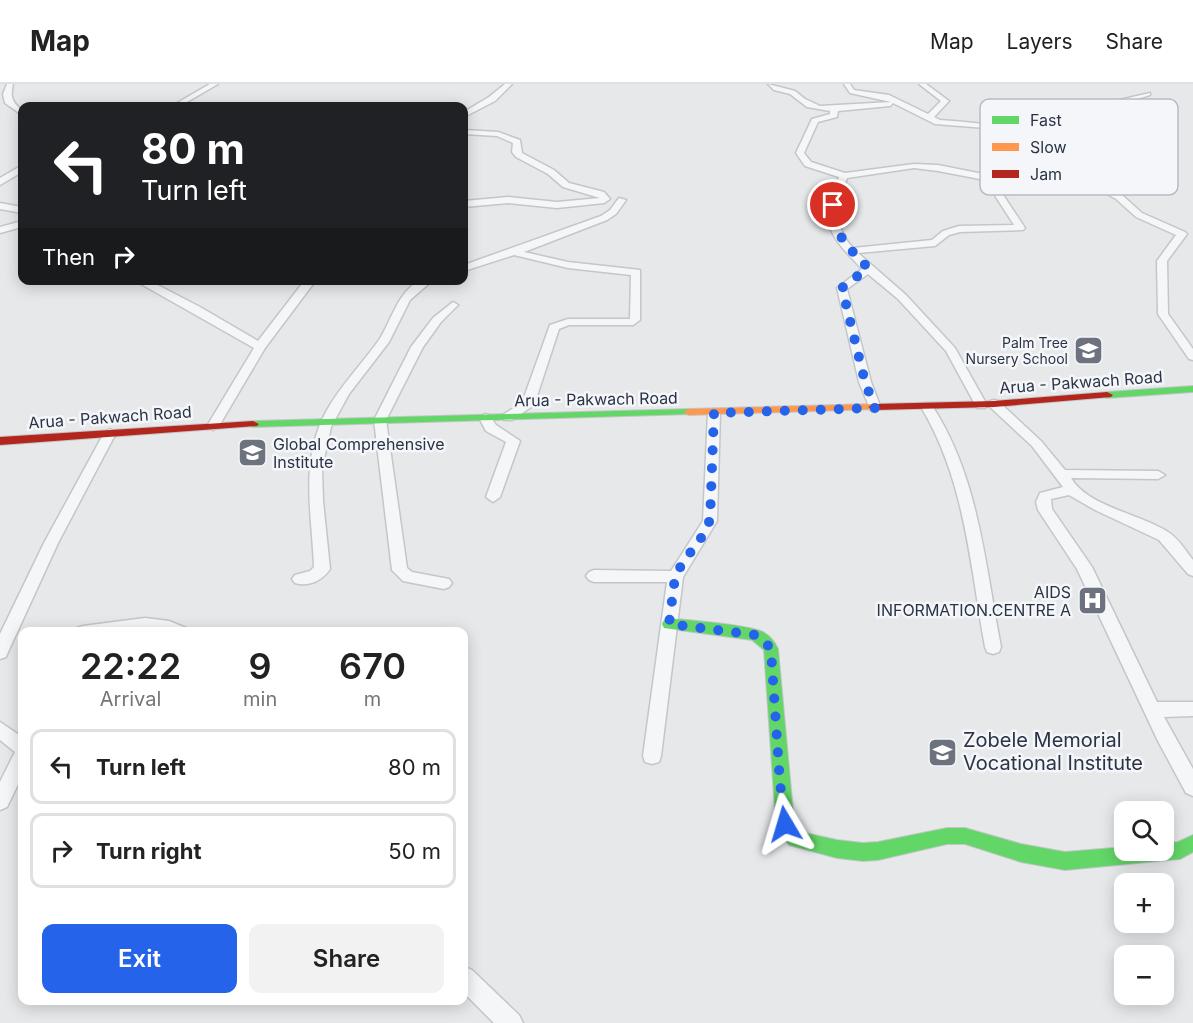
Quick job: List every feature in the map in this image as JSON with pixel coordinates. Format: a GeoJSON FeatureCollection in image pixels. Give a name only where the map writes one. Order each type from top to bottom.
{"type":"FeatureCollection","features":[{"type":"Feature","properties":{"kind":"main road","name":"Arua - Pakwach Road"},"geometry":{"type":"LineString","coordinates":[[0,441],[213,426],[988,405],[1193,390]]}},
{"type":"Feature","properties":{"kind":"main road"},"geometry":{"type":"LineString","coordinates":[[669,624],[755,635],[768,645],[771,651],[785,824],[795,839],[828,848],[863,852],[878,851],[947,836],[965,836],[1021,853],[1065,861],[1180,850],[1193,843]]}},
{"type":"Feature","properties":{"kind":"street"},"geometry":{"type":"LineString","coordinates":[[183,102],[215,84]]}},
{"type":"Feature","properties":{"kind":"street"},"geometry":{"type":"LineString","coordinates":[[468,113],[492,99],[508,84]]}},
{"type":"Feature","properties":{"kind":"street"},"geometry":{"type":"LineString","coordinates":[[771,84],[775,89],[798,95],[806,104],[834,108],[896,104]]}},
{"type":"Feature","properties":{"kind":"street"},"geometry":{"type":"LineString","coordinates":[[848,84],[852,92],[886,97],[896,104],[929,118],[948,124],[980,127]]}},
{"type":"Feature","properties":{"kind":"street"},"geometry":{"type":"LineString","coordinates":[[922,84],[945,101],[929,118]]}},
{"type":"Feature","properties":{"kind":"street"},"geometry":{"type":"LineString","coordinates":[[6,86],[9,103],[18,110]]}},
{"type":"Feature","properties":{"kind":"street"},"geometry":{"type":"LineString","coordinates":[[1131,99],[1148,94]]}},
{"type":"Feature","properties":{"kind":"street"},"geometry":{"type":"LineString","coordinates":[[834,108],[834,115],[815,122],[800,155],[808,164],[844,176],[914,166],[939,168],[980,176]]}},
{"type":"Feature","properties":{"kind":"street"},"geometry":{"type":"LineString","coordinates":[[468,132],[500,134],[517,142],[516,151],[519,155],[551,172],[571,187],[601,194],[606,200]]}},
{"type":"Feature","properties":{"kind":"street"},"geometry":{"type":"LineString","coordinates":[[0,182],[18,171]]}},
{"type":"Feature","properties":{"kind":"street"},"geometry":{"type":"LineString","coordinates":[[844,176],[833,205],[833,222],[842,242],[902,297],[951,350],[988,405],[1032,439],[1062,474],[1071,490],[1164,536],[1193,570]]}},
{"type":"Feature","properties":{"kind":"street"},"geometry":{"type":"LineString","coordinates":[[852,251],[934,243],[946,233],[959,229],[1020,228],[999,195]]}},
{"type":"Feature","properties":{"kind":"street"},"geometry":{"type":"LineString","coordinates":[[1116,195],[1139,215],[1183,235],[1162,261],[1164,289],[1162,310],[1193,357]]}},
{"type":"Feature","properties":{"kind":"street"},"geometry":{"type":"LineString","coordinates":[[468,204],[508,200],[557,205],[622,200],[614,212],[604,218],[468,267]]}},
{"type":"Feature","properties":{"kind":"street"},"geometry":{"type":"LineString","coordinates":[[0,206],[18,209]]}},
{"type":"Feature","properties":{"kind":"street"},"geometry":{"type":"LineString","coordinates":[[0,230],[18,225]]}},
{"type":"Feature","properties":{"kind":"street"},"geometry":{"type":"LineString","coordinates":[[508,417],[528,405],[554,327],[568,322],[634,322],[637,296],[636,272],[568,265],[514,252]]}},
{"type":"Feature","properties":{"kind":"street"},"geometry":{"type":"LineString","coordinates":[[868,268],[842,288],[865,382],[875,408]]}},
{"type":"Feature","properties":{"kind":"street"},"geometry":{"type":"LineString","coordinates":[[149,285],[260,346]]}},
{"type":"Feature","properties":{"kind":"street"},"geometry":{"type":"LineString","coordinates":[[213,426],[260,346],[307,285]]}},
{"type":"Feature","properties":{"kind":"street"},"geometry":{"type":"LineString","coordinates":[[300,579],[315,576],[322,568],[315,475],[320,441],[326,422],[356,374],[383,341],[403,302],[419,285]]}},
{"type":"Feature","properties":{"kind":"street"},"geometry":{"type":"LineString","coordinates":[[444,583],[408,578],[400,570],[380,420],[417,347],[437,320],[453,305]]}},
{"type":"Feature","properties":{"kind":"street"},"geometry":{"type":"LineString","coordinates":[[927,407],[944,435],[969,507],[976,561],[993,646]]}},
{"type":"Feature","properties":{"kind":"street"},"geometry":{"type":"LineString","coordinates":[[652,756],[675,577],[710,520],[714,413]]}},
{"type":"Feature","properties":{"kind":"street"},"geometry":{"type":"LineString","coordinates":[[485,418],[491,428],[513,441],[493,497]]}},
{"type":"Feature","properties":{"kind":"street"},"geometry":{"type":"LineString","coordinates":[[9,643],[51,543],[110,433]]}},
{"type":"Feature","properties":{"kind":"street"},"geometry":{"type":"LineString","coordinates":[[1062,474],[1158,475]]}},
{"type":"Feature","properties":{"kind":"street"},"geometry":{"type":"LineString","coordinates":[[1071,490],[1045,496],[1043,502],[1045,510],[1084,567],[1164,736],[1193,787]]}},
{"type":"Feature","properties":{"kind":"street"},"geometry":{"type":"LineString","coordinates":[[594,576],[675,577]]}},
{"type":"Feature","properties":{"kind":"street"},"geometry":{"type":"LineString","coordinates":[[129,627],[148,625],[171,627]]}},
{"type":"Feature","properties":{"kind":"street"},"geometry":{"type":"LineString","coordinates":[[1152,710],[1193,709]]}},
{"type":"Feature","properties":{"kind":"street"},"geometry":{"type":"LineString","coordinates":[[0,730],[18,744]]}},
{"type":"Feature","properties":{"kind":"street"},"geometry":{"type":"LineString","coordinates":[[0,801],[18,766]]}},
{"type":"Feature","properties":{"kind":"street"},"geometry":{"type":"LineString","coordinates":[[468,982],[511,1023]]}},
{"type":"Feature","properties":{"kind":"traffic: fast"},"geometry":{"type":"LineString","coordinates":[[1107,395],[1193,389]]}},
{"type":"Feature","properties":{"kind":"traffic: fast"},"geometry":{"type":"LineString","coordinates":[[253,424],[689,412]]}},
{"type":"Feature","properties":{"kind":"traffic: fast"},"geometry":{"type":"LineString","coordinates":[[669,624],[755,635],[764,640],[771,649],[785,824],[795,839],[837,849],[863,852],[878,851],[947,836],[965,836],[1021,853],[1065,861],[1180,850],[1193,843]]}},
{"type":"Feature","properties":{"kind":"traffic: slow"},"geometry":{"type":"LineString","coordinates":[[689,412],[874,407]]}},
{"type":"Feature","properties":{"kind":"traffic: jam"},"geometry":{"type":"LineString","coordinates":[[874,407],[994,404],[1107,395]]}},
{"type":"Feature","properties":{"kind":"traffic: jam"},"geometry":{"type":"LineString","coordinates":[[0,441],[253,424]]}},
{"type":"Feature","properties":{"kind":"place","name":"Palm Tree Nursery School"},"geometry":{"type":"Point","coordinates":[1089,351]}},
{"type":"Feature","properties":{"kind":"place","name":"Global Comprehensive Institute"},"geometry":{"type":"Point","coordinates":[252,453]}},
{"type":"Feature","properties":{"kind":"place","name":"AIDS INFORMATION.CENTRE A"},"geometry":{"type":"Point","coordinates":[1092,601]}},
{"type":"Feature","properties":{"kind":"place","name":"Zobele Memorial Vocational Institute"},"geometry":{"type":"Point","coordinates":[942,752]}},
{"type":"Feature","properties":{"kind":"route"},"geometry":{"type":"LineString","coordinates":[[785,824],[771,651],[768,645],[755,635],[669,624],[675,577],[710,520],[714,413],[875,408],[865,382],[849,310],[842,290],[843,286],[868,268],[842,242],[833,222],[833,205]]}}]}
